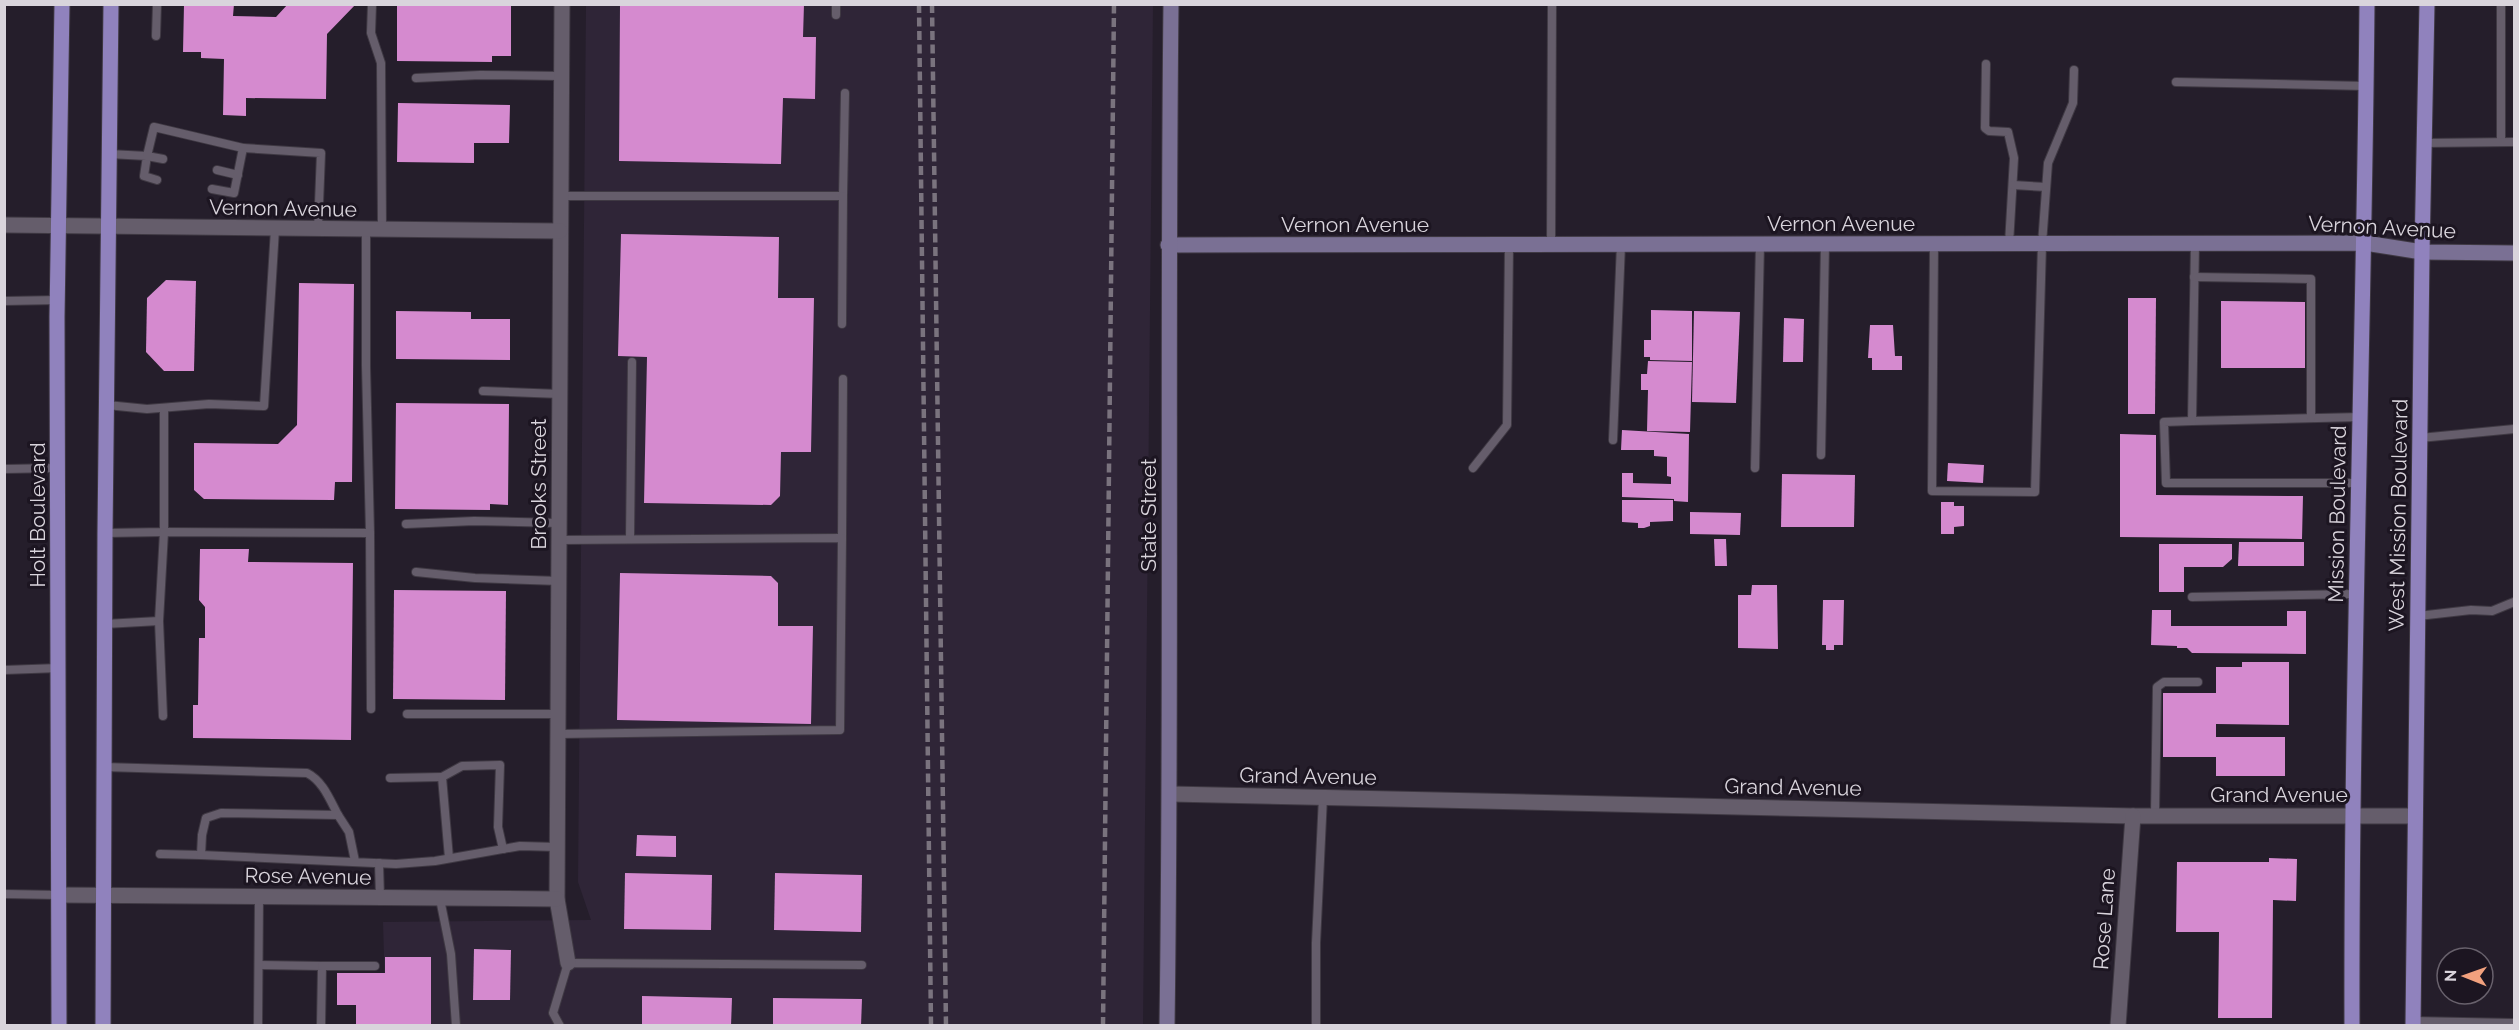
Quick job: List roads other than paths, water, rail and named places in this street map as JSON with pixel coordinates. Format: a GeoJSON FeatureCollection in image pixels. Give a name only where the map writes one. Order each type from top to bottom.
{"type":"FeatureCollection","features":[{"type":"Feature","properties":{"kind":"main road","name":"Holt Boulevard"},"geometry":{"type":"LineString","coordinates":[[59,1026],[58,300],[63,4]]}},
{"type":"Feature","properties":{"kind":"main road"},"geometry":{"type":"LineString","coordinates":[[103,1026],[105,533],[111,4]]}},
{"type":"Feature","properties":{"kind":"main road","name":"Mission Boulevard"},"geometry":{"type":"LineString","coordinates":[[2352,1026],[2352,815],[2365,243],[2367,4]]}},
{"type":"Feature","properties":{"kind":"main road","name":"West Mission Boulevard"},"geometry":{"type":"LineString","coordinates":[[2413,1023],[2427,4]]}},
{"type":"Feature","properties":{"kind":"street","name":"Brooks Street"},"geometry":{"type":"LineString","coordinates":[[562,4],[557,899],[568,963]]}},
{"type":"Feature","properties":{"kind":"street","name":"State Street"},"geometry":{"type":"LineString","coordinates":[[1167,1026],[1171,794],[1168,245],[1170,4]]}},
{"type":"Feature","properties":{"kind":"street","name":"Vernon Avenue"},"geometry":{"type":"LineString","coordinates":[[4,225],[560,231]]}},
{"type":"Feature","properties":{"kind":"street","name":"Vernon Avenue"},"geometry":{"type":"LineString","coordinates":[[1168,245],[2365,243],[2422,252],[2514,253]]}},
{"type":"Feature","properties":{"kind":"street","name":"Grand Avenue"},"geometry":{"type":"LineString","coordinates":[[1171,794],[2133,816],[2415,816]]}},
{"type":"Feature","properties":{"kind":"street","name":"Rose Lane"},"geometry":{"type":"LineString","coordinates":[[2118,1026],[2133,816]]}},
{"type":"Feature","properties":{"kind":"street","name":"Rose Avenue"},"geometry":{"type":"LineString","coordinates":[[59,895],[557,899]]}},
{"type":"Feature","properties":{"kind":"lane"},"geometry":{"type":"LineString","coordinates":[[156,36],[157,4]]}},
{"type":"Feature","properties":{"kind":"lane"},"geometry":{"type":"LineString","coordinates":[[372,4],[371,33],[381,63],[382,230]]}},
{"type":"Feature","properties":{"kind":"lane"},"geometry":{"type":"LineString","coordinates":[[836,4],[836,15]]}},
{"type":"Feature","properties":{"kind":"lane"},"geometry":{"type":"LineString","coordinates":[[1551,245],[1552,4]]}},
{"type":"Feature","properties":{"kind":"lane"},"geometry":{"type":"LineString","coordinates":[[2501,4],[2501,142]]}},
{"type":"Feature","properties":{"kind":"lane"},"geometry":{"type":"LineString","coordinates":[[1986,64],[1986,128],[1989,131],[2008,132],[2014,158],[2009,244]]}},
{"type":"Feature","properties":{"kind":"lane"},"geometry":{"type":"LineString","coordinates":[[1934,244],[1932,491],[2035,492],[2042,243],[2048,163],[2073,104],[2074,70]]}},
{"type":"Feature","properties":{"kind":"lane"},"geometry":{"type":"LineString","coordinates":[[416,78],[480,75],[561,76]]}},
{"type":"Feature","properties":{"kind":"lane"},"geometry":{"type":"LineString","coordinates":[[2176,82],[2366,86]]}},
{"type":"Feature","properties":{"kind":"lane"},"geometry":{"type":"LineString","coordinates":[[842,324],[845,93]]}},
{"type":"Feature","properties":{"kind":"lane"},"geometry":{"type":"LineString","coordinates":[[157,180],[144,176],[154,127],[243,148],[321,153],[318,229]]}},
{"type":"Feature","properties":{"kind":"lane"},"geometry":{"type":"LineString","coordinates":[[2424,143],[2514,142]]}},
{"type":"Feature","properties":{"kind":"lane"},"geometry":{"type":"LineString","coordinates":[[212,189],[234,193],[243,148]]}},
{"type":"Feature","properties":{"kind":"lane"},"geometry":{"type":"LineString","coordinates":[[109,154],[162,159]]}},
{"type":"Feature","properties":{"kind":"lane"},"geometry":{"type":"LineString","coordinates":[[216,170],[238,174]]}},
{"type":"Feature","properties":{"kind":"lane"},"geometry":{"type":"LineString","coordinates":[[2013,185],[2046,188]]}},
{"type":"Feature","properties":{"kind":"lane"},"geometry":{"type":"LineString","coordinates":[[561,196],[843,196]]}},
{"type":"Feature","properties":{"kind":"lane"},"geometry":{"type":"LineString","coordinates":[[108,405],[147,409],[209,404],[264,406],[275,229]]}},
{"type":"Feature","properties":{"kind":"lane"},"geometry":{"type":"LineString","coordinates":[[366,230],[371,708]]}},
{"type":"Feature","properties":{"kind":"lane"},"geometry":{"type":"LineString","coordinates":[[2192,421],[2195,243]]}},
{"type":"Feature","properties":{"kind":"lane"},"geometry":{"type":"LineString","coordinates":[[1613,440],[1621,244]]}},
{"type":"Feature","properties":{"kind":"lane"},"geometry":{"type":"LineString","coordinates":[[1755,468],[1760,244]]}},
{"type":"Feature","properties":{"kind":"lane"},"geometry":{"type":"LineString","coordinates":[[1821,455],[1825,244]]}},
{"type":"Feature","properties":{"kind":"lane"},"geometry":{"type":"LineString","coordinates":[[1473,468],[1507,425],[1509,245]]}},
{"type":"Feature","properties":{"kind":"lane"},"geometry":{"type":"LineString","coordinates":[[2194,277],[2311,279],[2311,418]]}},
{"type":"Feature","properties":{"kind":"lane"},"geometry":{"type":"LineString","coordinates":[[4,301],[58,300]]}},
{"type":"Feature","properties":{"kind":"lane"},"geometry":{"type":"LineString","coordinates":[[630,539],[632,362]]}},
{"type":"Feature","properties":{"kind":"lane"},"geometry":{"type":"LineString","coordinates":[[558,734],[840,730],[843,379]]}},
{"type":"Feature","properties":{"kind":"lane"},"geometry":{"type":"LineString","coordinates":[[483,391],[560,394]]}},
{"type":"Feature","properties":{"kind":"lane"},"geometry":{"type":"LineString","coordinates":[[163,716],[159,621],[164,532],[164,408]]}},
{"type":"Feature","properties":{"kind":"lane"},"geometry":{"type":"LineString","coordinates":[[2359,483],[2166,483],[2164,422],[2361,417]]}},
{"type":"Feature","properties":{"kind":"lane"},"geometry":{"type":"LineString","coordinates":[[2420,438],[2514,429]]}},
{"type":"Feature","properties":{"kind":"lane"},"geometry":{"type":"LineString","coordinates":[[4,469],[58,468]]}},
{"type":"Feature","properties":{"kind":"lane"},"geometry":{"type":"LineString","coordinates":[[406,524],[474,521],[559,524]]}},
{"type":"Feature","properties":{"kind":"lane"},"geometry":{"type":"LineString","coordinates":[[105,533],[370,533]]}},
{"type":"Feature","properties":{"kind":"lane"},"geometry":{"type":"LineString","coordinates":[[559,540],[842,538]]}},
{"type":"Feature","properties":{"kind":"lane"},"geometry":{"type":"LineString","coordinates":[[416,572],[475,578],[558,581]]}},
{"type":"Feature","properties":{"kind":"lane"},"geometry":{"type":"LineString","coordinates":[[2192,597],[2356,594]]}},
{"type":"Feature","properties":{"kind":"lane"},"geometry":{"type":"LineString","coordinates":[[2418,616],[2471,610],[2492,611],[2514,602]]}},
{"type":"Feature","properties":{"kind":"lane"},"geometry":{"type":"LineString","coordinates":[[105,624],[159,621]]}},
{"type":"Feature","properties":{"kind":"lane"},"geometry":{"type":"LineString","coordinates":[[4,670],[59,668]]}},
{"type":"Feature","properties":{"kind":"lane"},"geometry":{"type":"LineString","coordinates":[[2155,815],[2157,687],[2164,682],[2198,682]]}},
{"type":"Feature","properties":{"kind":"lane"},"geometry":{"type":"LineString","coordinates":[[407,714],[558,714]]}},
{"type":"Feature","properties":{"kind":"lane"},"geometry":{"type":"LineString","coordinates":[[390,778],[442,777],[462,766],[500,765],[498,827],[503,849]]}},
{"type":"Feature","properties":{"kind":"lane"},"geometry":{"type":"LineString","coordinates":[[104,767],[307,773],[321,784],[349,832],[355,861]]}},
{"type":"Feature","properties":{"kind":"lane"},"geometry":{"type":"LineString","coordinates":[[442,777],[449,858]]}},
{"type":"Feature","properties":{"kind":"lane"},"geometry":{"type":"LineString","coordinates":[[1316,1026],[1316,932],[1323,797]]}},
{"type":"Feature","properties":{"kind":"lane"},"geometry":{"type":"LineString","coordinates":[[201,855],[206,818],[221,813],[338,815]]}},
{"type":"Feature","properties":{"kind":"lane"},"geometry":{"type":"LineString","coordinates":[[160,854],[396,864],[520,846],[557,847]]}},
{"type":"Feature","properties":{"kind":"lane"},"geometry":{"type":"LineString","coordinates":[[379,863],[380,898]]}},
{"type":"Feature","properties":{"kind":"lane"},"geometry":{"type":"LineString","coordinates":[[4,894],[59,895]]}},
{"type":"Feature","properties":{"kind":"lane"},"geometry":{"type":"LineString","coordinates":[[258,1026],[259,897]]}},
{"type":"Feature","properties":{"kind":"lane"},"geometry":{"type":"LineString","coordinates":[[440,898],[451,954],[456,1026]]}},
{"type":"Feature","properties":{"kind":"lane"},"geometry":{"type":"LineString","coordinates":[[560,1026],[553,1013],[568,963],[862,965]]}},
{"type":"Feature","properties":{"kind":"lane"},"geometry":{"type":"LineString","coordinates":[[259,965],[375,966]]}},
{"type":"Feature","properties":{"kind":"lane"},"geometry":{"type":"LineString","coordinates":[[321,1026],[322,966]]}},
{"type":"Feature","properties":{"kind":"lane"},"geometry":{"type":"LineString","coordinates":[[2413,1023],[2514,1023]]}},
{"type":"Feature","properties":{"kind":"railway"},"geometry":{"type":"LineString","coordinates":[[919,4],[931,1026]]}},
{"type":"Feature","properties":{"kind":"railway"},"geometry":{"type":"LineString","coordinates":[[932,4],[946,1026]]}},
{"type":"Feature","properties":{"kind":"railway"},"geometry":{"type":"LineString","coordinates":[[1103,1026],[1114,4]]}}]}
